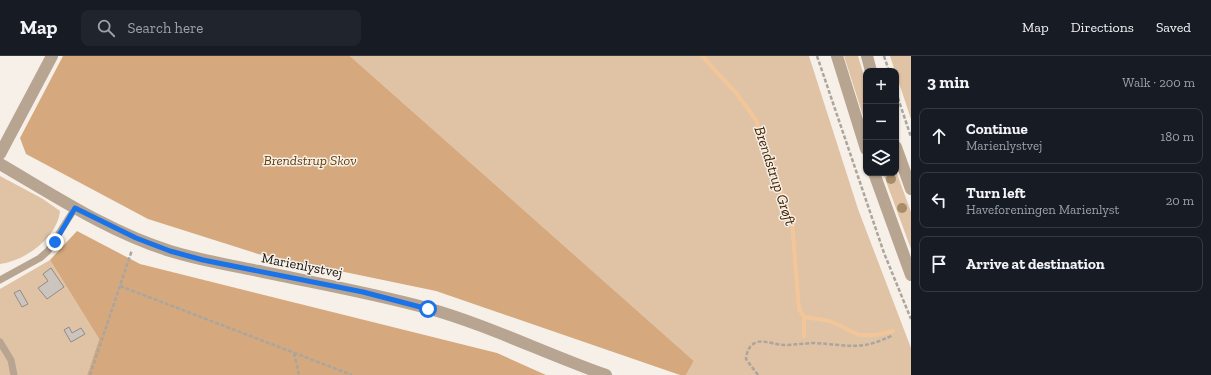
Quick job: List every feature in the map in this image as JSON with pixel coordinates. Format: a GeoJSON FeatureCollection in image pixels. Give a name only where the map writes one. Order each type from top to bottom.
{"type":"FeatureCollection","features":[{"type":"Feature","properties":{"kind":"street"},"geometry":{"type":"LineString","coordinates":[[0,154],[52,56]]}},
{"type":"Feature","properties":{"kind":"street"},"geometry":{"type":"LineString","coordinates":[[837,56],[863,140]]}},
{"type":"Feature","properties":{"kind":"street"},"geometry":{"type":"LineString","coordinates":[[867,56],[870,68]]}},
{"type":"Feature","properties":{"kind":"street"},"geometry":{"type":"LineString","coordinates":[[899,155],[911,189]]}},
{"type":"Feature","properties":{"kind":"street","name":"Marienlystvej"},"geometry":{"type":"LineString","coordinates":[[0,164],[75,208],[136,238],[170,251],[203,260],[363,292],[428,309],[475,324],[606,375]]}},
{"type":"Feature","properties":{"kind":"street"},"geometry":{"type":"LineString","coordinates":[[875,176],[911,275]]}},
{"type":"Feature","properties":{"kind":"lane"},"geometry":{"type":"LineString","coordinates":[[1,278],[40,258],[48,251],[75,208]]}},
{"type":"Feature","properties":{"kind":"lane"},"geometry":{"type":"LineString","coordinates":[[0,342],[11,360],[14,375]]}},
{"type":"Feature","properties":{"kind":"path"},"geometry":{"type":"LineString","coordinates":[[817,56],[884,253],[911,319]]}},
{"type":"Feature","properties":{"kind":"path"},"geometry":{"type":"LineString","coordinates":[[884,56],[888,68]]}},
{"type":"Feature","properties":{"kind":"path"},"geometry":{"type":"LineString","coordinates":[[899,101],[911,137]]}},
{"type":"Feature","properties":{"kind":"path"},"geometry":{"type":"LineString","coordinates":[[90,375],[136,238]]}},
{"type":"Feature","properties":{"kind":"path"},"geometry":{"type":"LineString","coordinates":[[120,286],[352,375]]}},
{"type":"Feature","properties":{"kind":"path"},"geometry":{"type":"LineString","coordinates":[[758,375],[746,358],[747,350],[752,344],[759,341],[784,345],[816,343],[860,347],[880,342],[893,335]]}},
{"type":"Feature","properties":{"kind":"path"},"geometry":{"type":"LineString","coordinates":[[294,353],[299,375]]}},
{"type":"Feature","properties":{"kind":"shaded area"},"geometry":{"type":"Polygon","coordinates":[[[350,56],[809,56],[858,209],[911,348],[911,375],[686,375],[694,361],[350,56]]]}},
{"type":"Feature","properties":{"kind":"shaded area"},"geometry":{"type":"Polygon","coordinates":[[[844,56],[858,56],[863,72],[863,116],[844,56]]]}},
{"type":"Feature","properties":{"kind":"shaded area"},"geometry":{"type":"Polygon","coordinates":[[[890,56],[911,56],[911,119],[899,83],[899,68],[894,68],[890,56]]]}},
{"type":"Feature","properties":{"kind":"shaded area"},"geometry":{"type":"Polygon","coordinates":[[[0,176],[43,199],[60,211],[58,221],[46,239],[29,253],[20,258],[0,264],[0,176]]]}},
{"type":"Feature","properties":{"kind":"shaded area"},"geometry":{"type":"Polygon","coordinates":[[[884,176],[898,176],[911,212],[911,249],[884,176]]]}},
{"type":"Feature","properties":{"kind":"shaded area"},"geometry":{"type":"Polygon","coordinates":[[[50,260],[99,339],[87,375],[0,375],[0,289],[50,260]]]}},
{"type":"Feature","properties":{"kind":"green space","name":"Brendstrup Skov"},"geometry":{"type":"Polygon","coordinates":[[[63,56],[350,56],[694,361],[686,375],[680,375],[436,291],[258,254],[148,219],[26,154],[20,138],[63,56]]]}},
{"type":"Feature","properties":{"kind":"green space"},"geometry":{"type":"Polygon","coordinates":[[[77,231],[140,264],[497,353],[546,375],[87,375],[99,339],[50,260],[77,231]]]}},
{"type":"Feature","properties":{"kind":"building"},"geometry":{"type":"Polygon","coordinates":[[[51,268],[64,287],[47,299],[38,288],[48,281],[43,274],[51,268]]]}},
{"type":"Feature","properties":{"kind":"building"},"geometry":{"type":"Polygon","coordinates":[[[20,290],[28,304],[22,307],[14,293],[20,290]]]}},
{"type":"Feature","properties":{"kind":"building"},"geometry":{"type":"Polygon","coordinates":[[[69,327],[72,333],[81,328],[85,334],[71,342],[64,330],[69,327]]]}},
{"type":"Feature","properties":{"kind":"waterway","name":"Brendstrup Grøft"},"geometry":{"type":"LineString","coordinates":[[702,56],[737,94],[756,120],[792,221],[799,309],[804,317],[830,321],[859,335],[876,335],[893,331]]}},
{"type":"Feature","properties":{"kind":"waterway"},"geometry":{"type":"LineString","coordinates":[[804,317],[804,336]]}},
{"type":"Feature","properties":{"kind":"route"},"geometry":{"type":"LineString","coordinates":[[55,242],[75,208],[105,224],[170,251],[203,260],[363,292],[428,309]]}}]}
